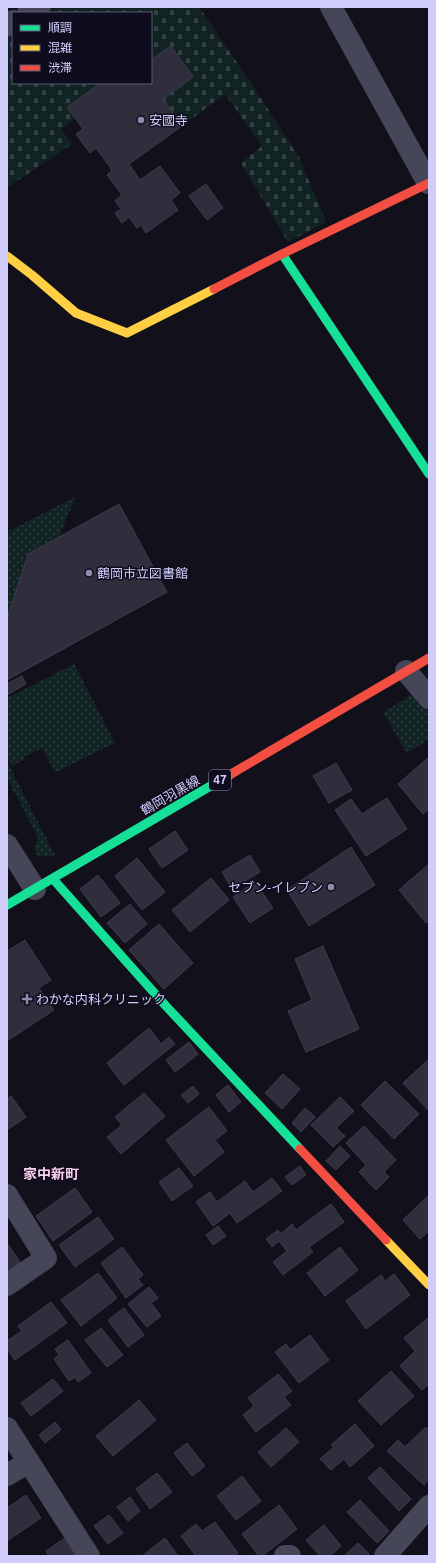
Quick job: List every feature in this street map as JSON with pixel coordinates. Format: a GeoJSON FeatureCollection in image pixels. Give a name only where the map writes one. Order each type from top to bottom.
{"type":"FeatureCollection","features":[{"type":"Feature","properties":{"kind":"street"},"geometry":{"type":"LineString","coordinates":[[30,12],[40,7]]}},
{"type":"Feature","properties":{"kind":"street"},"geometry":{"type":"LineString","coordinates":[[7,256],[32,275],[76,313],[128,333],[282,254],[428,183],[331,7]]}},
{"type":"Feature","properties":{"kind":"street"},"geometry":{"type":"LineString","coordinates":[[282,254],[429,474]]}},
{"type":"Feature","properties":{"kind":"street","name":"鶴岡羽黒線"},"geometry":{"type":"LineString","coordinates":[[7,905],[429,658]]}},
{"type":"Feature","properties":{"kind":"street"},"geometry":{"type":"LineString","coordinates":[[406,671],[429,698]]}},
{"type":"Feature","properties":{"kind":"street"},"geometry":{"type":"LineString","coordinates":[[7,845],[165,1005],[429,1285]]}},
{"type":"Feature","properties":{"kind":"street"},"geometry":{"type":"LineString","coordinates":[[7,1195],[46,1258],[7,1285]]}},
{"type":"Feature","properties":{"kind":"street"},"geometry":{"type":"LineString","coordinates":[[7,1428],[89,1556]]}},
{"type":"Feature","properties":{"kind":"street"},"geometry":{"type":"LineString","coordinates":[[7,1475],[29,1462]]}},
{"type":"Feature","properties":{"kind":"street"},"geometry":{"type":"LineString","coordinates":[[385,1556],[429,1506]]}},
{"type":"Feature","properties":{"kind":"street"},"geometry":{"type":"LineString","coordinates":[[285,1556],[290,1556]]}},
{"type":"Feature","properties":{"kind":"green space"},"geometry":{"type":"Polygon","coordinates":[[[58,7],[199,7],[299,157],[326,222],[288,242],[241,163],[262,146],[225,94],[182,126],[163,99],[193,77],[171,46],[152,59],[152,12],[49,12],[58,7]]]}},
{"type":"Feature","properties":{"kind":"green space"},"geometry":{"type":"Polygon","coordinates":[[[12,33],[12,84],[100,84],[67,107],[75,119],[61,129],[72,144],[7,188],[7,36],[12,33]]]}},
{"type":"Feature","properties":{"kind":"green space"},"geometry":{"type":"Polygon","coordinates":[[[75,497],[59,537],[27,554],[7,618],[7,532],[75,497]]]}},
{"type":"Feature","properties":{"kind":"green space"},"geometry":{"type":"Polygon","coordinates":[[[74,664],[115,743],[55,773],[42,748],[24,757],[25,759],[12,766],[7,756],[7,698],[74,664]]]}},
{"type":"Feature","properties":{"kind":"green space"},"geometry":{"type":"Polygon","coordinates":[[[417,690],[429,705],[429,739],[407,753],[383,713],[417,690]]]}},
{"type":"Feature","properties":{"kind":"green space"},"geometry":{"type":"Polygon","coordinates":[[[7,761],[55,856],[38,856],[34,848],[38,838],[7,778],[7,761]]]}},
{"type":"Feature","properties":{"kind":"building"},"geometry":{"type":"Polygon","coordinates":[[[171,46],[193,77],[163,99],[182,126],[129,164],[140,180],[160,166],[180,193],[171,200],[178,210],[146,233],[141,225],[137,228],[129,217],[122,223],[115,213],[121,209],[115,201],[122,195],[107,175],[112,170],[96,148],[90,153],[76,134],[83,129],[67,107],[100,84],[152,84],[152,59],[171,46]]]}},
{"type":"Feature","properties":{"kind":"building"},"geometry":{"type":"Polygon","coordinates":[[[206,184],[223,208],[207,220],[189,196],[206,184]]]}},
{"type":"Feature","properties":{"kind":"building","name":"鶴岡市立図書館"},"geometry":{"type":"Polygon","coordinates":[[[119,504],[167,592],[7,680],[7,618],[28,554],[119,504]]]}},
{"type":"Feature","properties":{"kind":"building"},"geometry":{"type":"Polygon","coordinates":[[[22,676],[26,684],[7,695],[7,684],[22,676]]]}},
{"type":"Feature","properties":{"kind":"building"},"geometry":{"type":"Polygon","coordinates":[[[429,757],[429,809],[423,814],[398,784],[429,757]]]}},
{"type":"Feature","properties":{"kind":"building"},"geometry":{"type":"Polygon","coordinates":[[[336,763],[352,790],[329,803],[313,776],[336,763]]]}},
{"type":"Feature","properties":{"kind":"building"},"geometry":{"type":"Polygon","coordinates":[[[387,798],[407,829],[366,856],[335,810],[351,799],[362,814],[387,798]]]}},
{"type":"Feature","properties":{"kind":"building"},"geometry":{"type":"Polygon","coordinates":[[[175,831],[188,850],[162,868],[149,849],[175,831]]]}},
{"type":"Feature","properties":{"kind":"building","name":"セブン-イレブン"},"geometry":{"type":"Polygon","coordinates":[[[351,847],[375,885],[309,926],[287,890],[351,847]]]}},
{"type":"Feature","properties":{"kind":"building"},"geometry":{"type":"Polygon","coordinates":[[[250,855],[260,872],[232,889],[222,872],[250,855]]]}},
{"type":"Feature","properties":{"kind":"building"},"geometry":{"type":"Polygon","coordinates":[[[137,858],[165,892],[142,910],[115,876],[137,858]]]}},
{"type":"Feature","properties":{"kind":"building"},"geometry":{"type":"Polygon","coordinates":[[[429,864],[429,920],[426,923],[399,890],[429,864]]]}},
{"type":"Feature","properties":{"kind":"building"},"geometry":{"type":"Polygon","coordinates":[[[98,875],[120,903],[101,917],[80,889],[98,875]]]}},
{"type":"Feature","properties":{"kind":"building"},"geometry":{"type":"Polygon","coordinates":[[[211,878],[229,900],[190,932],[172,910],[211,878]]]}},
{"type":"Feature","properties":{"kind":"building"},"geometry":{"type":"Polygon","coordinates":[[[255,882],[273,908],[250,923],[233,897],[255,882]]]}},
{"type":"Feature","properties":{"kind":"building"},"geometry":{"type":"Polygon","coordinates":[[[130,904],[147,924],[125,943],[107,923],[130,904]]]}},
{"type":"Feature","properties":{"kind":"building"},"geometry":{"type":"Polygon","coordinates":[[[159,924],[193,963],[164,989],[129,950],[159,924]]]}},
{"type":"Feature","properties":{"kind":"building","name":"わかな内科クリニック"},"geometry":{"type":"Polygon","coordinates":[[[25,940],[51,980],[39,988],[54,1010],[7,1041],[7,951],[25,940]]]}},
{"type":"Feature","properties":{"kind":"building"},"geometry":{"type":"Polygon","coordinates":[[[323,946],[359,1029],[306,1052],[288,1011],[312,1000],[295,959],[323,946]]]}},
{"type":"Feature","properties":{"kind":"building"},"geometry":{"type":"Polygon","coordinates":[[[149,1028],[161,1044],[169,1037],[175,1044],[124,1085],[107,1063],[149,1028]]]}},
{"type":"Feature","properties":{"kind":"building"},"geometry":{"type":"Polygon","coordinates":[[[189,1042],[198,1054],[175,1072],[166,1060],[189,1042]]]}},
{"type":"Feature","properties":{"kind":"building"},"geometry":{"type":"Polygon","coordinates":[[[429,1059],[429,1111],[403,1083],[429,1059]]]}},
{"type":"Feature","properties":{"kind":"building"},"geometry":{"type":"Polygon","coordinates":[[[283,1074],[300,1089],[282,1109],[265,1093],[283,1074]]]}},
{"type":"Feature","properties":{"kind":"building"},"geometry":{"type":"Polygon","coordinates":[[[385,1081],[419,1114],[394,1139],[361,1105],[385,1081]]]}},
{"type":"Feature","properties":{"kind":"building"},"geometry":{"type":"Polygon","coordinates":[[[228,1085],[241,1102],[229,1112],[216,1095],[228,1085]]]}},
{"type":"Feature","properties":{"kind":"building"},"geometry":{"type":"Polygon","coordinates":[[[193,1086],[199,1094],[188,1103],[181,1095],[193,1086]]]}},
{"type":"Feature","properties":{"kind":"building"},"geometry":{"type":"Polygon","coordinates":[[[144,1093],[165,1116],[121,1154],[107,1137],[122,1125],[115,1117],[144,1093]]]}},
{"type":"Feature","properties":{"kind":"building"},"geometry":{"type":"Polygon","coordinates":[[[11,1096],[26,1117],[7,1130],[7,1099],[11,1096]]]}},
{"type":"Feature","properties":{"kind":"building"},"geometry":{"type":"Polygon","coordinates":[[[340,1097],[354,1111],[336,1128],[345,1136],[333,1147],[311,1125],[340,1097]]]}},
{"type":"Feature","properties":{"kind":"building"},"geometry":{"type":"Polygon","coordinates":[[[209,1107],[227,1131],[215,1140],[224,1152],[194,1176],[166,1140],[209,1107]]]}},
{"type":"Feature","properties":{"kind":"building"},"geometry":{"type":"Polygon","coordinates":[[[305,1108],[315,1117],[301,1132],[292,1123],[305,1108]]]}},
{"type":"Feature","properties":{"kind":"building"},"geometry":{"type":"Polygon","coordinates":[[[364,1126],[396,1160],[384,1172],[389,1177],[376,1190],[359,1172],[366,1165],[346,1143],[364,1126]]]}},
{"type":"Feature","properties":{"kind":"building"},"geometry":{"type":"Polygon","coordinates":[[[340,1146],[350,1156],[336,1170],[326,1161],[340,1146]]]}},
{"type":"Feature","properties":{"kind":"building"},"geometry":{"type":"Polygon","coordinates":[[[300,1166],[306,1175],[292,1185],[285,1177],[300,1166]]]}},
{"type":"Feature","properties":{"kind":"building"},"geometry":{"type":"Polygon","coordinates":[[[179,1168],[193,1186],[172,1201],[159,1182],[179,1168]]]}},
{"type":"Feature","properties":{"kind":"building"},"geometry":{"type":"Polygon","coordinates":[[[272,1178],[282,1191],[237,1223],[230,1213],[213,1226],[196,1202],[210,1192],[217,1202],[245,1181],[253,1192],[272,1178]]]}},
{"type":"Feature","properties":{"kind":"building"},"geometry":{"type":"Polygon","coordinates":[[[75,1188],[92,1212],[53,1241],[36,1216],[75,1188]]]}},
{"type":"Feature","properties":{"kind":"building"},"geometry":{"type":"Polygon","coordinates":[[[429,1195],[429,1233],[428,1232],[420,1239],[403,1220],[429,1195]]]}},
{"type":"Feature","properties":{"kind":"building"},"geometry":{"type":"Polygon","coordinates":[[[331,1204],[344,1222],[309,1247],[313,1252],[283,1275],[273,1262],[287,1251],[279,1241],[272,1247],[266,1239],[278,1230],[281,1234],[292,1224],[296,1230],[331,1204]]]}},
{"type":"Feature","properties":{"kind":"building"},"geometry":{"type":"Polygon","coordinates":[[[98,1217],[114,1239],[75,1267],[59,1245],[98,1217]]]}},
{"type":"Feature","properties":{"kind":"building"},"geometry":{"type":"Polygon","coordinates":[[[218,1226],[226,1236],[213,1245],[206,1235],[218,1226]]]}},
{"type":"Feature","properties":{"kind":"building"},"geometry":{"type":"Polygon","coordinates":[[[7,1243],[22,1265],[7,1275],[7,1243]]]}},
{"type":"Feature","properties":{"kind":"building"},"geometry":{"type":"Polygon","coordinates":[[[122,1247],[143,1275],[138,1279],[143,1285],[126,1298],[101,1263],[122,1247]]]}},
{"type":"Feature","properties":{"kind":"building"},"geometry":{"type":"Polygon","coordinates":[[[340,1247],[358,1270],[325,1296],[307,1273],[340,1247]]]}},
{"type":"Feature","properties":{"kind":"building"},"geometry":{"type":"Polygon","coordinates":[[[98,1273],[117,1298],[81,1326],[61,1300],[98,1273]]]}},
{"type":"Feature","properties":{"kind":"building"},"geometry":{"type":"Polygon","coordinates":[[[394,1274],[410,1295],[366,1329],[346,1301],[381,1275],[385,1281],[394,1274]]]}},
{"type":"Feature","properties":{"kind":"building"},"geometry":{"type":"Polygon","coordinates":[[[149,1287],[158,1298],[151,1303],[161,1316],[147,1327],[128,1304],[149,1287]]]}},
{"type":"Feature","properties":{"kind":"building"},"geometry":{"type":"Polygon","coordinates":[[[51,1302],[67,1323],[15,1360],[7,1349],[7,1341],[22,1331],[18,1326],[51,1302]]]}},
{"type":"Feature","properties":{"kind":"building"},"geometry":{"type":"Polygon","coordinates":[[[124,1308],[144,1335],[128,1347],[108,1320],[124,1308]]]}},
{"type":"Feature","properties":{"kind":"building"},"geometry":{"type":"Polygon","coordinates":[[[429,1317],[429,1384],[422,1390],[400,1366],[415,1351],[404,1338],[429,1317]]]}},
{"type":"Feature","properties":{"kind":"building"},"geometry":{"type":"Polygon","coordinates":[[[101,1328],[123,1355],[107,1367],[85,1340],[101,1328]]]}},
{"type":"Feature","properties":{"kind":"building"},"geometry":{"type":"Polygon","coordinates":[[[310,1335],[329,1360],[299,1383],[275,1352],[286,1344],[290,1350],[310,1335]]]}},
{"type":"Feature","properties":{"kind":"building"},"geometry":{"type":"Polygon","coordinates":[[[68,1340],[91,1373],[78,1382],[75,1377],[69,1381],[54,1359],[59,1355],[55,1349],[68,1340]]]}},
{"type":"Feature","properties":{"kind":"building"},"geometry":{"type":"Polygon","coordinates":[[[391,1371],[414,1396],[381,1425],[358,1401],[391,1371]]]}},
{"type":"Feature","properties":{"kind":"building"},"geometry":{"type":"Polygon","coordinates":[[[278,1374],[292,1391],[284,1397],[291,1405],[256,1432],[243,1415],[254,1406],[248,1398],[278,1374]]]}},
{"type":"Feature","properties":{"kind":"building"},"geometry":{"type":"Polygon","coordinates":[[[53,1379],[63,1391],[31,1416],[21,1403],[53,1379]]]}},
{"type":"Feature","properties":{"kind":"building"},"geometry":{"type":"Polygon","coordinates":[[[139,1400],[156,1420],[113,1456],[96,1436],[139,1400]]]}},
{"type":"Feature","properties":{"kind":"building"},"geometry":{"type":"Polygon","coordinates":[[[55,1422],[61,1430],[45,1443],[39,1435],[55,1422]]]}},
{"type":"Feature","properties":{"kind":"building"},"geometry":{"type":"Polygon","coordinates":[[[355,1424],[374,1446],[350,1467],[344,1459],[331,1470],[320,1459],[334,1447],[331,1445],[355,1424]]]}},
{"type":"Feature","properties":{"kind":"building"},"geometry":{"type":"Polygon","coordinates":[[[426,1427],[429,1431],[429,1479],[424,1485],[387,1451],[398,1440],[405,1447],[426,1427]]]}},
{"type":"Feature","properties":{"kind":"building"},"geometry":{"type":"Polygon","coordinates":[[[286,1428],[299,1442],[271,1467],[258,1452],[286,1428]]]}},
{"type":"Feature","properties":{"kind":"building"},"geometry":{"type":"Polygon","coordinates":[[[187,1443],[205,1466],[192,1476],[174,1453],[187,1443]]]}},
{"type":"Feature","properties":{"kind":"building"},"geometry":{"type":"Polygon","coordinates":[[[380,1467],[411,1499],[399,1511],[368,1478],[380,1467]]]}},
{"type":"Feature","properties":{"kind":"building"},"geometry":{"type":"Polygon","coordinates":[[[157,1473],[172,1492],[150,1509],[136,1489],[157,1473]]]}},
{"type":"Feature","properties":{"kind":"building"},"geometry":{"type":"Polygon","coordinates":[[[242,1476],[261,1501],[236,1520],[217,1496],[242,1476]]]}},
{"type":"Feature","properties":{"kind":"building"},"geometry":{"type":"Polygon","coordinates":[[[26,1495],[41,1518],[7,1541],[7,1508],[26,1495]]]}},
{"type":"Feature","properties":{"kind":"building"},"geometry":{"type":"Polygon","coordinates":[[[130,1497],[140,1511],[128,1521],[117,1507],[130,1497]]]}},
{"type":"Feature","properties":{"kind":"building"},"geometry":{"type":"Polygon","coordinates":[[[360,1500],[389,1531],[377,1543],[347,1512],[360,1500]]]}},
{"type":"Feature","properties":{"kind":"building"},"geometry":{"type":"Polygon","coordinates":[[[279,1505],[297,1529],[262,1556],[259,1556],[242,1534],[279,1505]]]}},
{"type":"Feature","properties":{"kind":"building"},"geometry":{"type":"Polygon","coordinates":[[[109,1515],[123,1533],[108,1544],[94,1526],[109,1515]]]}},
{"type":"Feature","properties":{"kind":"building"},"geometry":{"type":"Polygon","coordinates":[[[215,1522],[238,1553],[234,1556],[196,1556],[181,1536],[196,1524],[202,1531],[215,1522]]]}},
{"type":"Feature","properties":{"kind":"building"},"geometry":{"type":"Polygon","coordinates":[[[324,1525],[341,1546],[330,1556],[320,1556],[306,1540],[324,1525]]]}},
{"type":"Feature","properties":{"kind":"building"},"geometry":{"type":"Polygon","coordinates":[[[65,1538],[77,1556],[49,1556],[46,1551],[65,1538]]]}},
{"type":"Feature","properties":{"kind":"building"},"geometry":{"type":"Polygon","coordinates":[[[165,1538],[178,1556],[142,1556],[165,1538]]]}},
{"type":"Feature","properties":{"kind":"building"},"geometry":{"type":"Polygon","coordinates":[[[358,1543],[369,1554],[366,1556],[344,1556],[358,1543]]]}},
{"type":"Feature","properties":{"kind":"traffic: fast"},"geometry":{"type":"LineString","coordinates":[[282,254],[429,474]]}},
{"type":"Feature","properties":{"kind":"traffic: fast"},"geometry":{"type":"LineString","coordinates":[[7,905],[231,774]]}},
{"type":"Feature","properties":{"kind":"traffic: fast"},"geometry":{"type":"LineString","coordinates":[[53,879],[165,1005],[300,1149]]}},
{"type":"Feature","properties":{"kind":"traffic: slow"},"geometry":{"type":"LineString","coordinates":[[7,256],[32,275],[76,313],[127,333],[214,289]]}},
{"type":"Feature","properties":{"kind":"traffic: slow"},"geometry":{"type":"LineString","coordinates":[[386,1240],[429,1285]]}},
{"type":"Feature","properties":{"kind":"traffic: jam"},"geometry":{"type":"LineString","coordinates":[[214,289],[282,254],[429,183]]}},
{"type":"Feature","properties":{"kind":"traffic: jam"},"geometry":{"type":"LineString","coordinates":[[231,774],[429,658]]}},
{"type":"Feature","properties":{"kind":"traffic: jam"},"geometry":{"type":"LineString","coordinates":[[300,1149],[386,1240]]}},
{"type":"Feature","properties":{"kind":"place","name":"安國寺"},"geometry":{"type":"Point","coordinates":[141,120]}},
{"type":"Feature","properties":{"kind":"place","name":"鶴岡市立図書館"},"geometry":{"type":"Point","coordinates":[89,573]}},
{"type":"Feature","properties":{"kind":"place","name":"セブン-イレブン"},"geometry":{"type":"Point","coordinates":[331,887]}},
{"type":"Feature","properties":{"kind":"place","name":"わかな内科クリニック"},"geometry":{"type":"Point","coordinates":[27,999]}},
{"type":"Feature","properties":{"kind":"district","name":"家中新町"},"geometry":{"type":"Point","coordinates":[51,1174]}}]}
